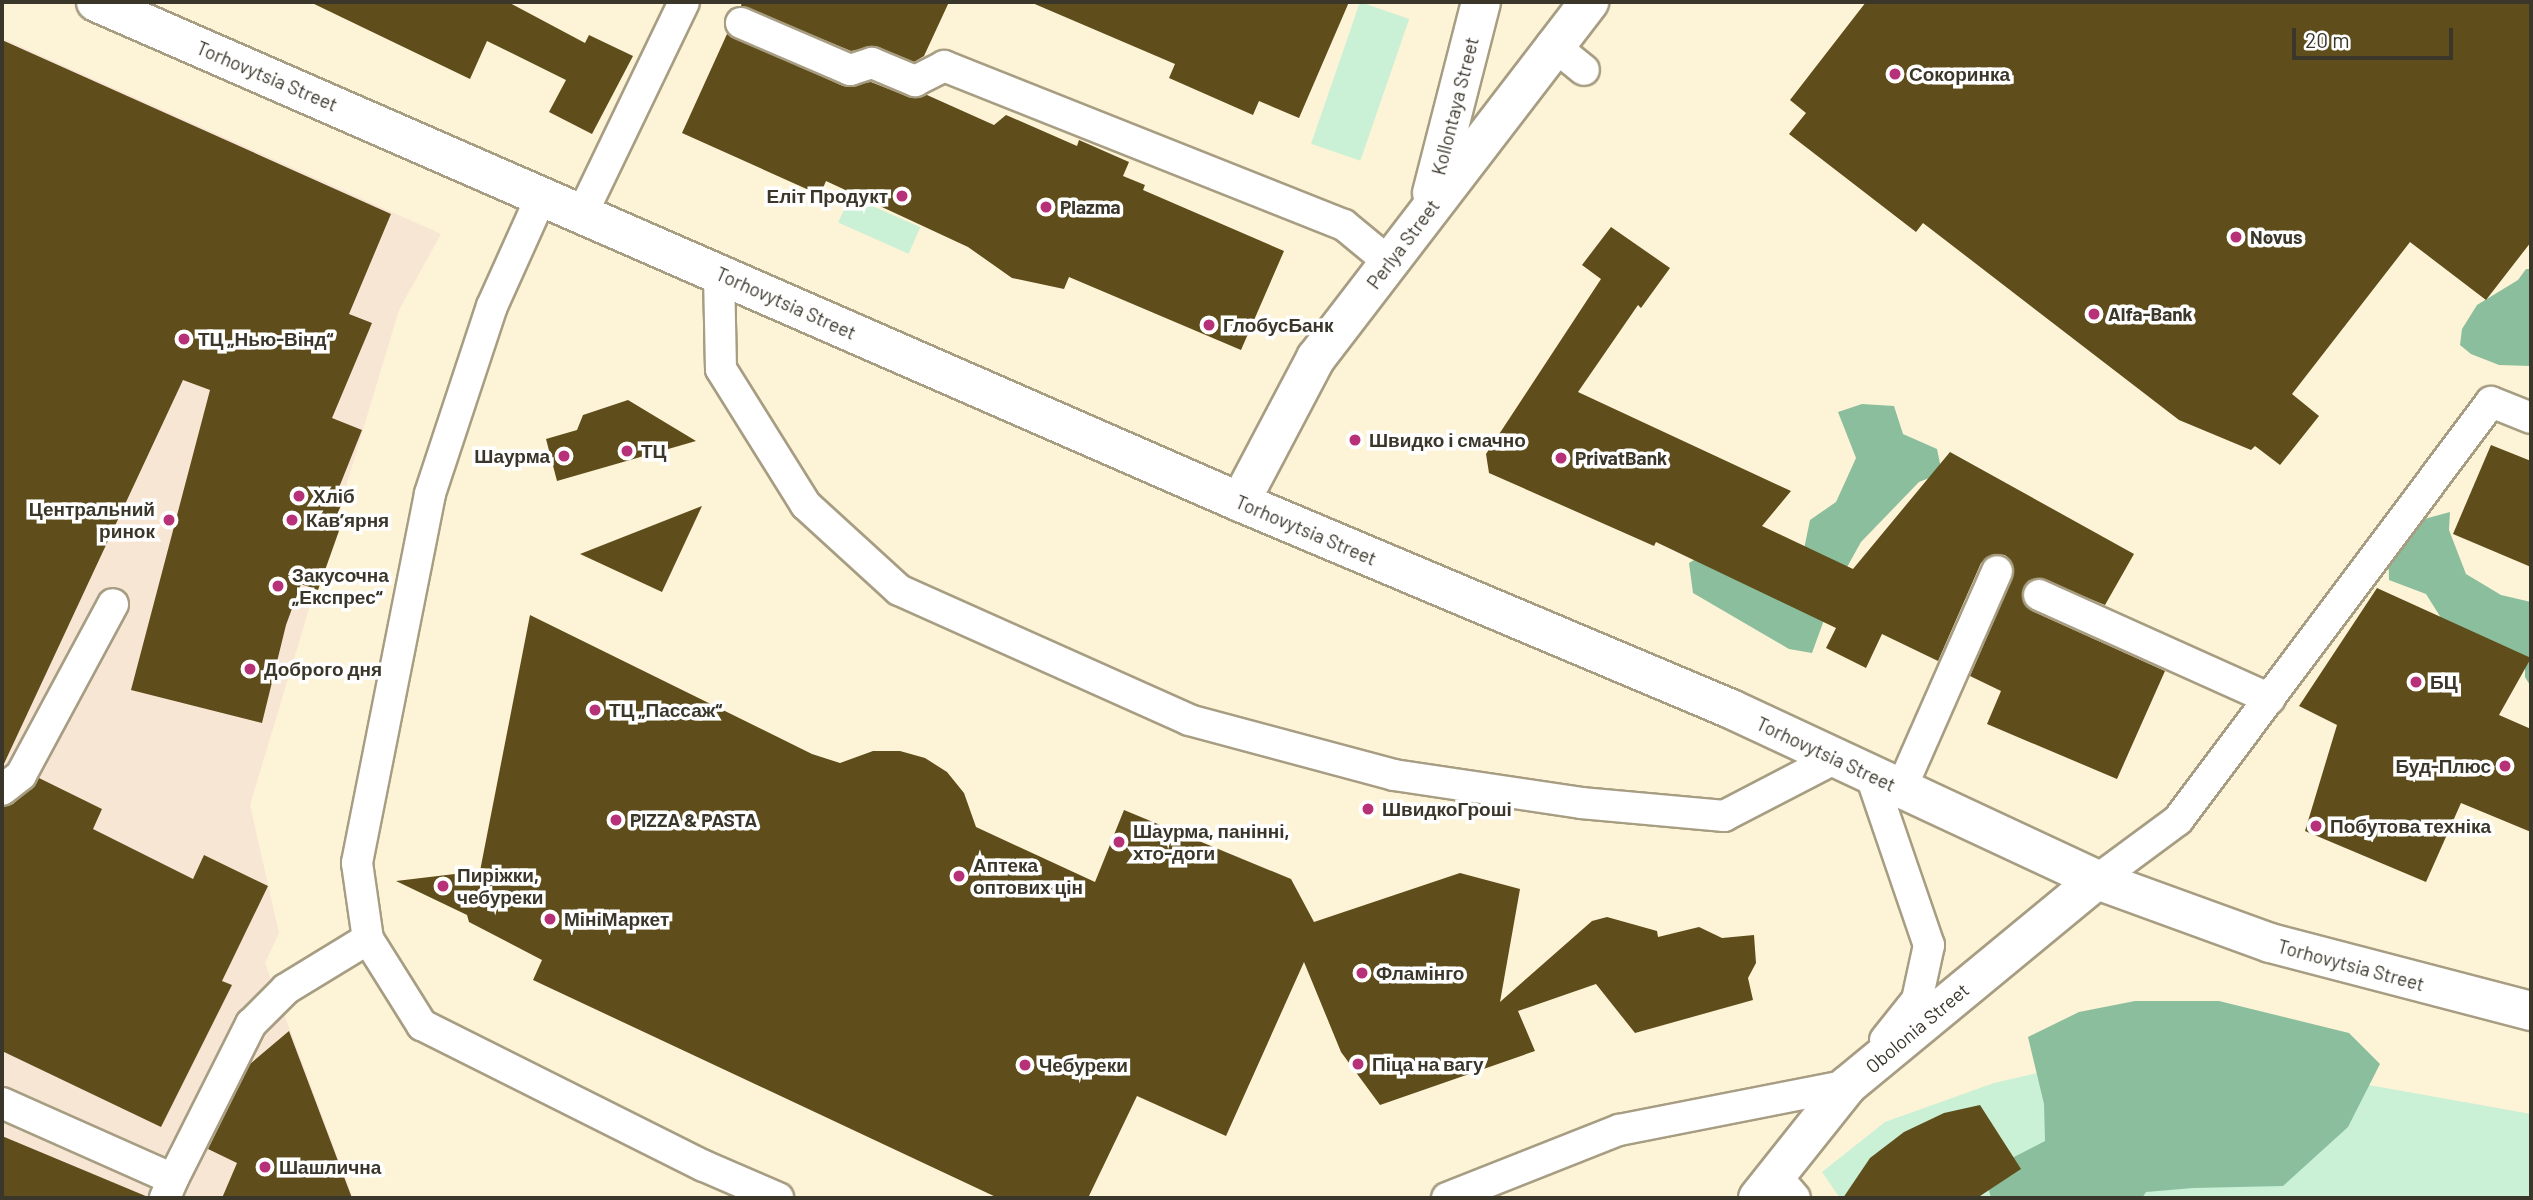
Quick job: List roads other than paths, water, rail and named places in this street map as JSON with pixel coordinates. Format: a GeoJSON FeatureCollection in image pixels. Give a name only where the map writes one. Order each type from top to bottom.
{"type":"FeatureCollection","features":[{"type":"Feature","properties":{"kind":"main road","name":"Torhovytsia Street"},"geometry":{"type":"LineString","coordinates":[[96,2],[136,10],[719,274],[1240,502],[1731,709],[2097,880],[2270,943],[2531,1011]]}},
{"type":"Feature","properties":{"kind":"main road","name":"Kollontaya Street"},"geometry":{"type":"LineString","coordinates":[[1428,210],[1481,2]]}},
{"type":"Feature","properties":{"kind":"main road","name":"Perlya Street"},"geometry":{"type":"LineString","coordinates":[[1240,502],[1316,358],[1552,44],[1589,2]]}},
{"type":"Feature","properties":{"kind":"main road","name":"Obolonia Street"},"geometry":{"type":"LineString","coordinates":[[1776,1191],[1849,1085],[2097,880]]}},
{"type":"Feature","properties":{"kind":"lane"},"geometry":{"type":"LineString","coordinates":[[583,212],[684,2]]}},
{"type":"Feature","properties":{"kind":"lane"},"geometry":{"type":"LineString","coordinates":[[741,23],[850,70],[872,63],[915,81],[944,66],[1344,225],[1390,263]]}},
{"type":"Feature","properties":{"kind":"lane"},"geometry":{"type":"LineString","coordinates":[[1552,44],[1584,70]]}},
{"type":"Feature","properties":{"kind":"lane"},"geometry":{"type":"LineString","coordinates":[[542,195],[492,306],[430,494],[357,863],[368,939],[422,1025],[704,1166],[778,1198]]}},
{"type":"Feature","properties":{"kind":"lane"},"geometry":{"type":"LineString","coordinates":[[719,274],[721,369],[806,505],[899,590],[1189,720],[1394,775],[1581,803],[1724,816],[1834,759]]}},
{"type":"Feature","properties":{"kind":"lane"},"geometry":{"type":"LineString","coordinates":[[2097,880],[2178,820],[2491,402],[2531,418]]}},
{"type":"Feature","properties":{"kind":"lane"},"geometry":{"type":"LineString","coordinates":[[1447,1198],[1640,1124],[1849,1085],[1917,1000],[1928,946],[1886,782],[1997,571]]}},
{"type":"Feature","properties":{"kind":"lane"},"geometry":{"type":"LineString","coordinates":[[2039,595],[2270,699]]}},
{"type":"Feature","properties":{"kind":"lane"},"geometry":{"type":"LineString","coordinates":[[2,790],[21,775],[113,604]]}},
{"type":"Feature","properties":{"kind":"lane"},"geometry":{"type":"LineString","coordinates":[[2,1103],[169,1188],[251,1024],[286,989],[368,939]]}},
{"type":"Feature","properties":{"kind":"place","name":"Сокоринка"},"geometry":{"type":"Point","coordinates":[1895,74]}},
{"type":"Feature","properties":{"kind":"place","name":"Еліт Продукт"},"geometry":{"type":"Point","coordinates":[902,196]}},
{"type":"Feature","properties":{"kind":"place","name":"Plazma"},"geometry":{"type":"Point","coordinates":[1046,207]}},
{"type":"Feature","properties":{"kind":"place","name":"Novus"},"geometry":{"type":"Point","coordinates":[2236,237]}},
{"type":"Feature","properties":{"kind":"place","name":"Alfa-Bank"},"geometry":{"type":"Point","coordinates":[2094,314]}},
{"type":"Feature","properties":{"kind":"place","name":"ГлобусБанк"},"geometry":{"type":"Point","coordinates":[1209,325]}},
{"type":"Feature","properties":{"kind":"place","name":"ТЦ „Нью-Вінд“"},"geometry":{"type":"Point","coordinates":[184,339]}},
{"type":"Feature","properties":{"kind":"place","name":"Швидко і смачно"},"geometry":{"type":"Point","coordinates":[1355,440]}},
{"type":"Feature","properties":{"kind":"place","name":"ТЦ"},"geometry":{"type":"Point","coordinates":[627,451]}},
{"type":"Feature","properties":{"kind":"place","name":"Шаурма"},"geometry":{"type":"Point","coordinates":[564,456]}},
{"type":"Feature","properties":{"kind":"place","name":"PrivatBank"},"geometry":{"type":"Point","coordinates":[1561,458]}},
{"type":"Feature","properties":{"kind":"place","name":"Хліб"},"geometry":{"type":"Point","coordinates":[299,496]}},
{"type":"Feature","properties":{"kind":"place","name":"Центральний ринок"},"geometry":{"type":"Point","coordinates":[169,520]}},
{"type":"Feature","properties":{"kind":"place","name":"Кав’ярня"},"geometry":{"type":"Point","coordinates":[292,520]}},
{"type":"Feature","properties":{"kind":"place","name":"Закусочна „Експрес“"},"geometry":{"type":"Point","coordinates":[278,586]}},
{"type":"Feature","properties":{"kind":"place","name":"Доброго дня"},"geometry":{"type":"Point","coordinates":[250,669]}},
{"type":"Feature","properties":{"kind":"place","name":"БЦ"},"geometry":{"type":"Point","coordinates":[2416,682]}},
{"type":"Feature","properties":{"kind":"place","name":"ТЦ „Пассаж“"},"geometry":{"type":"Point","coordinates":[595,710]}},
{"type":"Feature","properties":{"kind":"place","name":"Буд-Плюс"},"geometry":{"type":"Point","coordinates":[2505,766]}},
{"type":"Feature","properties":{"kind":"place","name":"ШвидкоГроші"},"geometry":{"type":"Point","coordinates":[1368,809]}},
{"type":"Feature","properties":{"kind":"place","name":"PIZZA & PASTA"},"geometry":{"type":"Point","coordinates":[616,820]}},
{"type":"Feature","properties":{"kind":"place","name":"Побутова техніка"},"geometry":{"type":"Point","coordinates":[2316,826]}},
{"type":"Feature","properties":{"kind":"place","name":"Шаурма, панінні, хто-доги"},"geometry":{"type":"Point","coordinates":[1119,842]}},
{"type":"Feature","properties":{"kind":"place","name":"Аптека оптових цін"},"geometry":{"type":"Point","coordinates":[959,876]}},
{"type":"Feature","properties":{"kind":"place","name":"Пиріжки, чебуреки"},"geometry":{"type":"Point","coordinates":[443,886]}},
{"type":"Feature","properties":{"kind":"place","name":"МініМаркет"},"geometry":{"type":"Point","coordinates":[550,919]}},
{"type":"Feature","properties":{"kind":"place","name":"Фламінго"},"geometry":{"type":"Point","coordinates":[1362,973]}},
{"type":"Feature","properties":{"kind":"place","name":"Піца на вагу"},"geometry":{"type":"Point","coordinates":[1358,1064]}},
{"type":"Feature","properties":{"kind":"place","name":"Чебуреки"},"geometry":{"type":"Point","coordinates":[1025,1065]}},
{"type":"Feature","properties":{"kind":"place","name":"Шашлична"},"geometry":{"type":"Point","coordinates":[265,1167]}}]}
